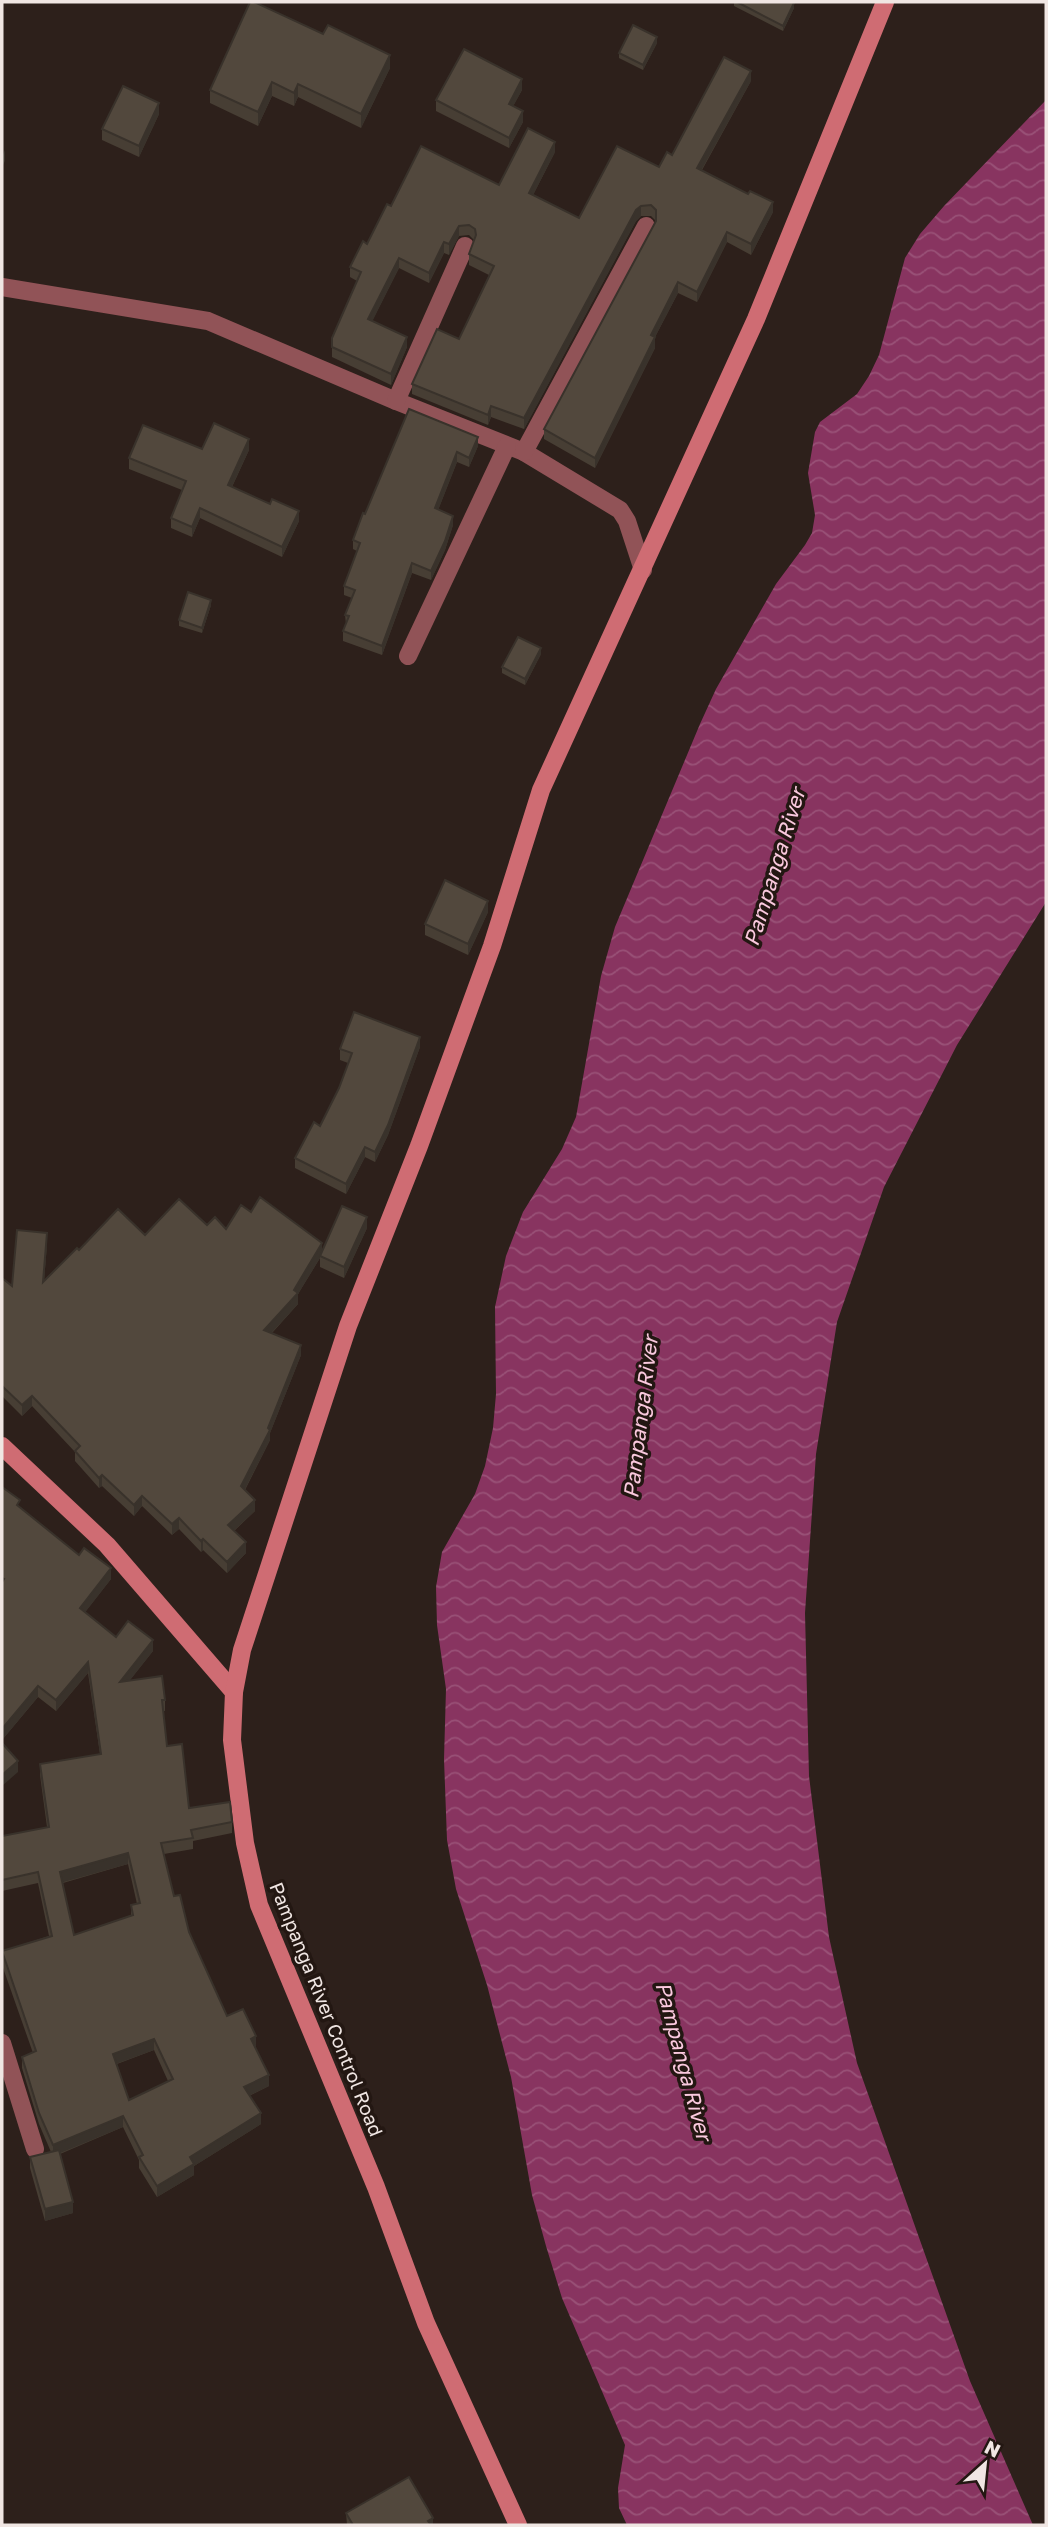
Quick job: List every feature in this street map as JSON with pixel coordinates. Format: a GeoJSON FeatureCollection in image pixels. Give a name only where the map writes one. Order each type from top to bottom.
{"type":"FeatureCollection","features":[{"type":"Feature","properties":{"kind":"main road","name":"Pampanga River Control Road"},"geometry":{"type":"LineString","coordinates":[[518,2525],[426,2323],[376,2188],[259,1905],[245,1843],[236,1777],[232,1740],[234,1692],[242,1650],[348,1326],[419,1146],[492,946],[541,790],[756,319],[885,2]]}},
{"type":"Feature","properties":{"kind":"main road"},"geometry":{"type":"LineString","coordinates":[[2,1446],[107,1545],[234,1692]]}},
{"type":"Feature","properties":{"kind":"street"},"geometry":{"type":"LineString","coordinates":[[408,656],[515,449],[646,226]]}},
{"type":"Feature","properties":{"kind":"street"},"geometry":{"type":"LineString","coordinates":[[396,401],[465,246]]}},
{"type":"Feature","properties":{"kind":"street"},"geometry":{"type":"LineString","coordinates":[[2,287],[208,321],[515,449],[620,510],[627,521],[643,570]]}},
{"type":"Feature","properties":{"kind":"street"},"geometry":{"type":"LineString","coordinates":[[2,2043],[35,2149]]}},
{"type":"Feature","properties":{"kind":"water","name":"Pampanga River"},"geometry":{"type":"Polygon","coordinates":[[[1046,100],[1046,902],[957,1045],[884,1187],[837,1322],[816,1454],[805,1613],[809,1776],[829,1937],[857,2063],[970,2381],[1033,2525],[627,2525],[619,2508],[618,2488],[625,2445],[562,2298],[546,2246],[532,2195],[511,2077],[487,1985],[456,1889],[447,1840],[444,1759],[446,1689],[437,1625],[436,1587],[442,1552],[475,1494],[485,1466],[493,1428],[496,1394],[495,1307],[506,1256],[523,1212],[562,1149],[576,1117],[601,976],[615,927],[716,689],[776,584],[812,533],[815,515],[808,473],[815,432],[820,422],[857,394],[869,376],[879,355],[905,258],[920,234],[1046,100]]]}},
{"type":"Feature","properties":{"kind":"building"},"geometry":{"type":"Polygon","coordinates":[[[250,2],[323,34],[328,25],[390,55],[361,114],[298,84],[294,93],[272,82],[258,112],[210,90],[250,2]]]}},
{"type":"Feature","properties":{"kind":"building"},"geometry":{"type":"Polygon","coordinates":[[[737,2],[792,2],[794,3],[783,26],[737,2]]]}},
{"type":"Feature","properties":{"kind":"building"},"geometry":{"type":"Polygon","coordinates":[[[633,25],[657,37],[643,65],[619,53],[633,25]]]}},
{"type":"Feature","properties":{"kind":"building"},"geometry":{"type":"Polygon","coordinates":[[[464,49],[522,79],[509,104],[523,111],[509,138],[436,100],[464,49]]]}},
{"type":"Feature","properties":{"kind":"building"},"geometry":{"type":"Polygon","coordinates":[[[724,57],[751,71],[697,168],[748,194],[750,191],[773,202],[751,244],[727,232],[697,292],[678,282],[651,335],[655,337],[595,458],[544,429],[656,221],[656,210],[651,205],[641,206],[636,210],[524,418],[491,406],[488,415],[412,384],[437,329],[459,339],[494,266],[469,254],[476,235],[475,229],[469,225],[459,226],[449,244],[444,242],[429,273],[399,258],[368,319],[407,337],[391,374],[332,347],[332,338],[361,272],[350,267],[363,241],[367,244],[387,204],[391,206],[421,146],[499,185],[528,128],[555,142],[529,193],[579,218],[617,146],[659,167],[667,152],[672,155],[724,57]]]}},
{"type":"Feature","properties":{"kind":"building"},"geometry":{"type":"Polygon","coordinates":[[[123,86],[159,103],[139,146],[102,129],[123,86]]]}},
{"type":"Feature","properties":{"kind":"building"},"geometry":{"type":"Polygon","coordinates":[[[409,409],[478,437],[469,458],[457,452],[435,508],[453,516],[445,541],[431,571],[412,563],[382,646],[343,631],[349,616],[345,615],[355,590],[344,586],[360,543],[353,540],[409,409]]]}},
{"type":"Feature","properties":{"kind":"building"},"geometry":{"type":"Polygon","coordinates":[[[214,423],[249,439],[228,485],[270,504],[272,499],[299,511],[282,547],[200,508],[192,527],[171,518],[186,481],[129,458],[143,425],[202,449],[214,423]]]}},
{"type":"Feature","properties":{"kind":"building"},"geometry":{"type":"Polygon","coordinates":[[[188,592],[211,600],[202,628],[179,620],[188,592]]]}},
{"type":"Feature","properties":{"kind":"building"},"geometry":{"type":"Polygon","coordinates":[[[518,637],[541,648],[525,679],[502,667],[518,637]]]}},
{"type":"Feature","properties":{"kind":"building"},"geometry":{"type":"Polygon","coordinates":[[[445,880],[488,901],[468,944],[425,924],[445,880]]]}},
{"type":"Feature","properties":{"kind":"building"},"geometry":{"type":"Polygon","coordinates":[[[354,1012],[420,1037],[388,1125],[375,1152],[365,1147],[346,1184],[295,1158],[314,1122],[320,1126],[339,1088],[352,1053],[340,1049],[354,1012]]]}},
{"type":"Feature","properties":{"kind":"building"},"geometry":{"type":"Polygon","coordinates":[[[260,1197],[322,1243],[294,1290],[298,1293],[264,1330],[301,1345],[268,1428],[270,1430],[241,1486],[255,1500],[228,1525],[246,1542],[227,1562],[179,1518],[172,1524],[142,1496],[134,1505],[102,1475],[99,1478],[75,1451],[80,1446],[32,1396],[22,1405],[2,1386],[2,1278],[12,1286],[17,1230],[47,1233],[43,1282],[77,1248],[79,1250],[118,1209],[145,1235],[179,1199],[207,1225],[215,1217],[226,1229],[241,1205],[251,1212],[260,1197]]]}},
{"type":"Feature","properties":{"kind":"building"},"geometry":{"type":"Polygon","coordinates":[[[342,1206],[367,1217],[344,1267],[320,1256],[342,1206]]]}},
{"type":"Feature","properties":{"kind":"building"},"geometry":{"type":"Polygon","coordinates":[[[2,1487],[20,1500],[17,1505],[79,1555],[84,1548],[111,1568],[80,1608],[116,1637],[128,1621],[153,1640],[120,1682],[162,1676],[167,1746],[182,1744],[189,1808],[230,1802],[232,1822],[191,1830],[193,1838],[161,1843],[174,1896],[180,1895],[189,1932],[227,2016],[243,2009],[256,2036],[251,2039],[269,2075],[244,2087],[261,2113],[190,2157],[194,2164],[157,2186],[139,2157],[143,2155],[123,2116],[53,2145],[39,2113],[22,2057],[36,2051],[2,1951],[52,1936],[38,1872],[2,1880],[2,1836],[49,1827],[40,1764],[101,1754],[88,1662],[56,1700],[38,1686],[2,1729],[2,1487]],[[128,1853],[60,1872],[74,1935],[133,1915],[131,1905],[140,1903],[128,1853]],[[154,2039],[113,2054],[129,2100],[173,2079],[154,2039]]]}},
{"type":"Feature","properties":{"kind":"building"},"geometry":{"type":"Polygon","coordinates":[[[2,1743],[18,1761],[2,1775],[2,1743]]]}},
{"type":"Feature","properties":{"kind":"building"},"geometry":{"type":"Polygon","coordinates":[[[59,2150],[73,2202],[45,2209],[30,2157],[59,2150]]]}},
{"type":"Feature","properties":{"kind":"building"},"geometry":{"type":"Polygon","coordinates":[[[409,2477],[433,2518],[428,2521],[431,2525],[353,2525],[346,2513],[409,2477]]]}}]}
